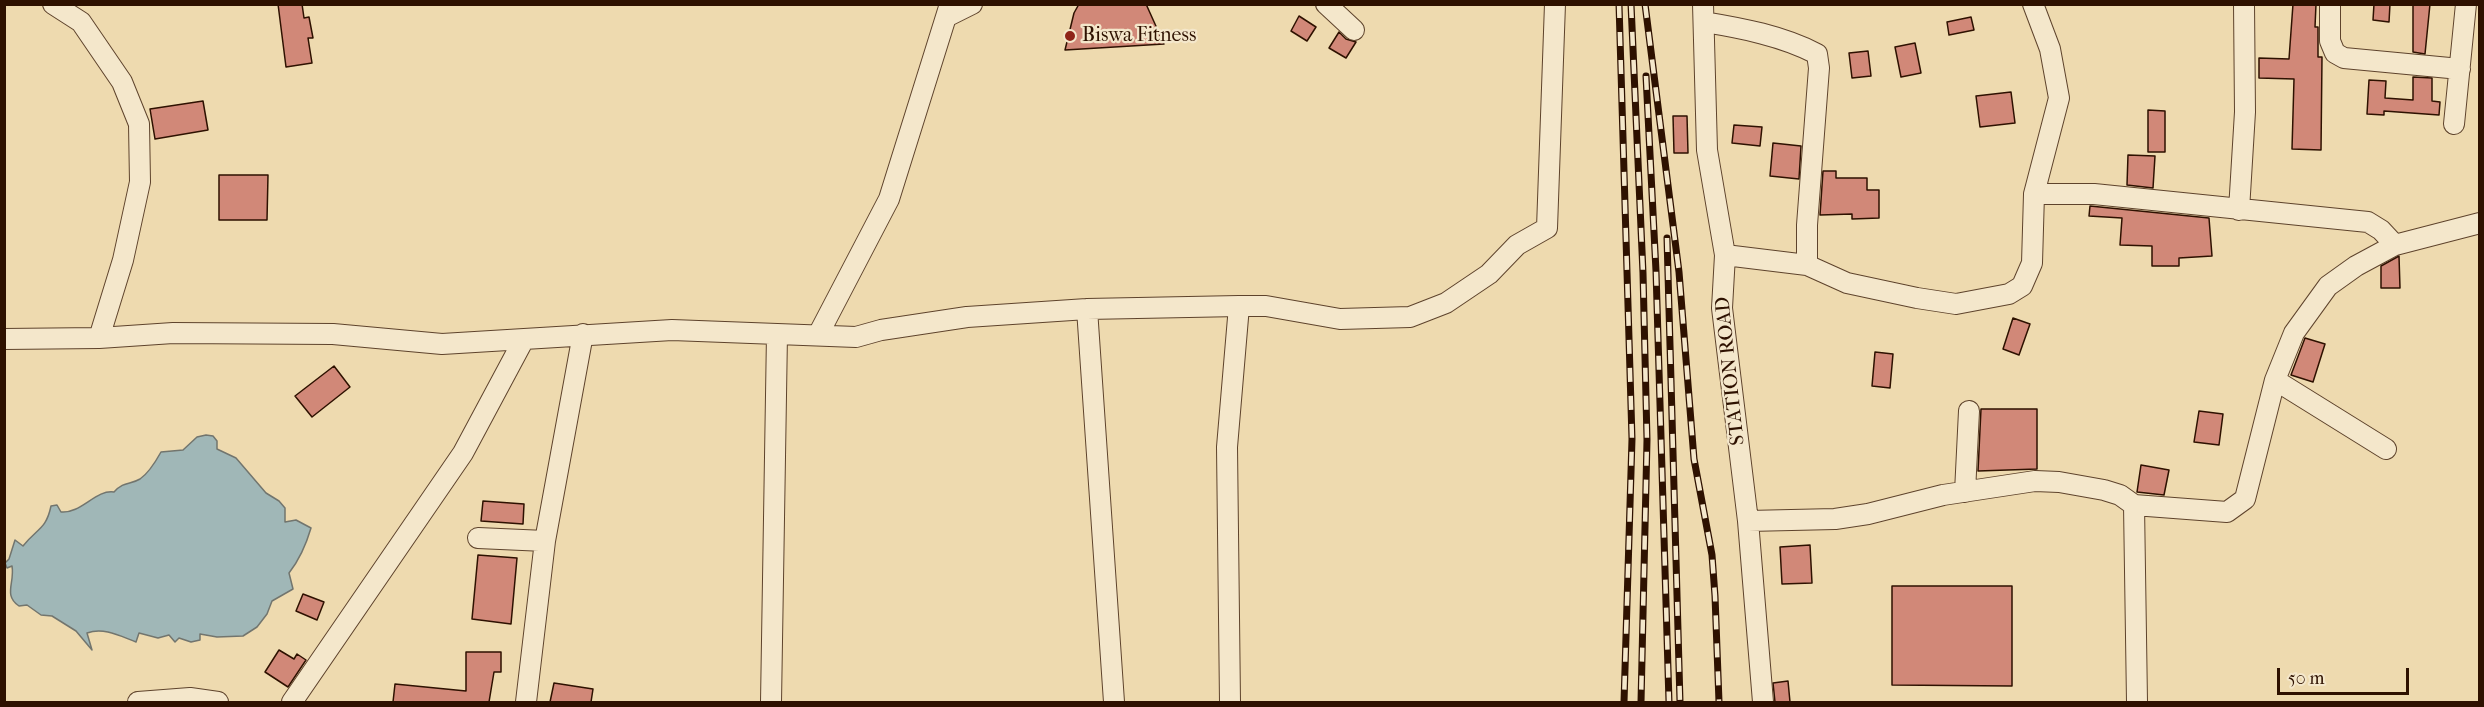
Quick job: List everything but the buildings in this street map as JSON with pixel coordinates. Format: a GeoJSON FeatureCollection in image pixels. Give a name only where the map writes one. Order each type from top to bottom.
{"type":"FeatureCollection","features":[{"type":"Feature","properties":{"kind":"street"},"geometry":{"type":"LineString","coordinates":[[53,4],[81,22],[122,82],[139,124],[140,182],[126,251],[99,338]]}},
{"type":"Feature","properties":{"kind":"street"},"geometry":{"type":"LineString","coordinates":[[818,335],[889,199],[949,10],[972,4]]}},
{"type":"Feature","properties":{"kind":"street"},"geometry":{"type":"LineString","coordinates":[[1326,4],[1354,30]]}},
{"type":"Feature","properties":{"kind":"street"},"geometry":{"type":"LineString","coordinates":[[4,339],[99,338],[173,333],[333,334],[442,344],[672,330],[856,337],[881,330],[967,317],[1087,309],[1239,306],[1266,306],[1340,319],[1410,317],[1446,303],[1489,274],[1517,245],[1547,228],[1555,4]]}},
{"type":"Feature","properties":{"kind":"street"},"geometry":{"type":"LineString","coordinates":[[1725,255],[1808,265],[1847,283],[1956,304],[2009,294],[2022,286],[2032,263],[2034,194],[2059,98],[2050,49],[2033,4]]}},
{"type":"Feature","properties":{"kind":"street"},"geometry":{"type":"LineString","coordinates":[[2239,210],[2245,112],[2244,4]]}},
{"type":"Feature","properties":{"kind":"street"},"geometry":{"type":"LineString","coordinates":[[2330,4],[2330,41],[2335,53],[2344,58],[2460,69]]}},
{"type":"Feature","properties":{"kind":"street"},"geometry":{"type":"LineString","coordinates":[[2454,124],[2466,4]]}},
{"type":"Feature","properties":{"kind":"street"},"geometry":{"type":"LineString","coordinates":[[1703,13],[1738,28],[1805,47],[1817,54],[1819,68],[1807,225],[1808,265]]}},
{"type":"Feature","properties":{"kind":"street","name":"STATION ROAD"},"geometry":{"type":"LineString","coordinates":[[1703,13],[1707,150],[1725,255],[1722,308],[1748,521],[1763,702]]}},
{"type":"Feature","properties":{"kind":"street"},"geometry":{"type":"LineString","coordinates":[[2034,194],[2094,194],[2368,222],[2381,230],[2395,245]]}},
{"type":"Feature","properties":{"kind":"street"},"geometry":{"type":"LineString","coordinates":[[1748,521],[1835,519],[1868,514],[1943,495],[2035,481],[2059,482],[2104,490],[2120,495],[2134,505],[2227,512],[2245,499],[2275,380],[2294,333],[2328,286],[2356,266],[2395,245],[2480,223]]}},
{"type":"Feature","properties":{"kind":"street"},"geometry":{"type":"LineString","coordinates":[[1230,702],[1227,447],[1239,306]]}},
{"type":"Feature","properties":{"kind":"street"},"geometry":{"type":"LineString","coordinates":[[1087,309],[1114,702]]}},
{"type":"Feature","properties":{"kind":"street"},"geometry":{"type":"LineString","coordinates":[[526,702],[545,541],[583,334]]}},
{"type":"Feature","properties":{"kind":"street"},"geometry":{"type":"LineString","coordinates":[[771,702],[777,334]]}},
{"type":"Feature","properties":{"kind":"street"},"geometry":{"type":"LineString","coordinates":[[292,702],[463,453],[524,339]]}},
{"type":"Feature","properties":{"kind":"street"},"geometry":{"type":"LineString","coordinates":[[2275,380],[2386,449]]}},
{"type":"Feature","properties":{"kind":"street"},"geometry":{"type":"LineString","coordinates":[[1965,492],[1969,411]]}},
{"type":"Feature","properties":{"kind":"street"},"geometry":{"type":"LineString","coordinates":[[2134,505],[2137,702]]}},
{"type":"Feature","properties":{"kind":"street"},"geometry":{"type":"LineString","coordinates":[[477,538],[545,541]]}},
{"type":"Feature","properties":{"kind":"street"},"geometry":{"type":"LineString","coordinates":[[138,702],[190,698],[218,702]]}},
{"type":"Feature","properties":{"kind":"water"},"geometry":{"type":"Polygon","coordinates":[[[213,436],[217,441],[217,449],[236,458],[266,493],[279,501],[285,508],[285,522],[296,520],[311,528],[302,552],[289,573],[293,589],[272,601],[267,614],[257,627],[243,636],[217,637],[200,634],[200,640],[191,642],[179,638],[175,642],[169,635],[158,638],[139,633],[136,642],[112,633],[93,631],[87,633],[92,650],[76,631],[52,616],[41,615],[27,605],[19,606],[14,602],[11,593],[12,566],[7,568],[5,563],[9,559],[15,540],[23,546],[44,524],[51,506],[57,505],[61,512],[68,512],[101,494],[114,492],[121,486],[143,476],[161,452],[183,450],[197,437],[213,436]]]}},
{"type":"Feature","properties":{"kind":"railway"},"geometry":{"type":"LineString","coordinates":[[1619,4],[1632,439],[1624,702]]}},
{"type":"Feature","properties":{"kind":"railway"},"geometry":{"type":"LineString","coordinates":[[1631,4],[1643,273],[1647,440],[1641,702]]}},
{"type":"Feature","properties":{"kind":"railway"},"geometry":{"type":"LineString","coordinates":[[1645,4],[1679,272],[1694,459],[1712,555],[1719,702]]}},
{"type":"Feature","properties":{"kind":"railway"},"geometry":{"type":"LineString","coordinates":[[1646,76],[1656,271],[1669,702]]}},
{"type":"Feature","properties":{"kind":"railway"},"geometry":{"type":"LineString","coordinates":[[1667,238],[1680,702]]}},
{"type":"Feature","properties":{"kind":"place","name":"Biswa Fitness"},"geometry":{"type":"Point","coordinates":[1070,36]}}]}
